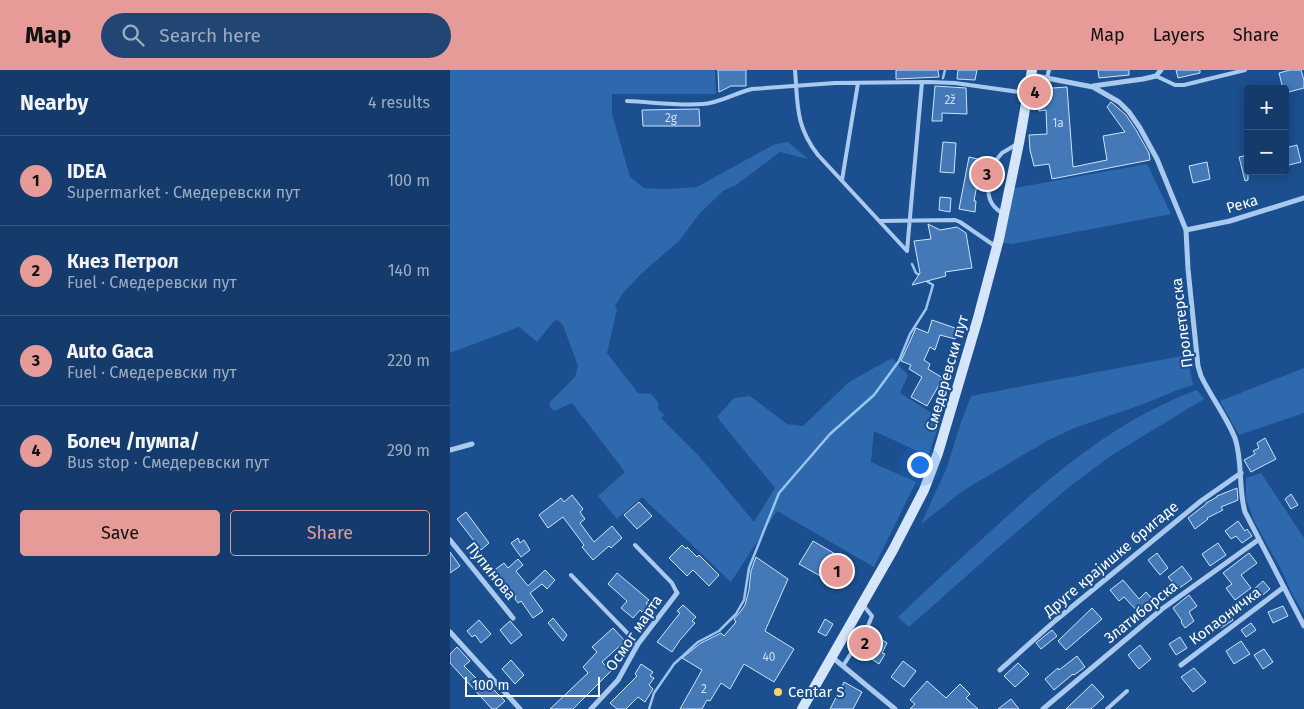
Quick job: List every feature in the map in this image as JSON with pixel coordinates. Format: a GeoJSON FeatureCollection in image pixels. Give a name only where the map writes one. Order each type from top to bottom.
{"type":"FeatureCollection","features":[{"type":"Feature","properties":{"kind":"main road","name":"Смедеревски пут"},"geometry":{"type":"LineString","coordinates":[[802,709],[893,550],[917,503],[938,453],[997,247],[1032,73]]}},
{"type":"Feature","properties":{"kind":"street"},"geometry":{"type":"LineString","coordinates":[[1093,86],[1156,76],[1161,70]]}},
{"type":"Feature","properties":{"kind":"street","name":"Смедеревски пут"},"geometry":{"type":"LineString","coordinates":[[1032,73],[1047,78],[1093,86]]}},
{"type":"Feature","properties":{"kind":"street","name":"Пролетерска"},"geometry":{"type":"LineString","coordinates":[[1093,86],[1119,102],[1129,112],[1157,160],[1181,214],[1186,230],[1198,366],[1206,386],[1235,440],[1241,473],[1242,504],[1258,540],[1304,626]]}},
{"type":"Feature","properties":{"kind":"street","name":"Река"},"geometry":{"type":"LineString","coordinates":[[1186,230],[1230,221],[1304,198]]}},
{"type":"Feature","properties":{"kind":"street"},"geometry":{"type":"LineString","coordinates":[[450,450],[472,444]]}},
{"type":"Feature","properties":{"kind":"street","name":"Друге крајишке бригаде"},"geometry":{"type":"LineString","coordinates":[[1000,670],[1056,620],[1201,501],[1241,473]]}},
{"type":"Feature","properties":{"kind":"street","name":"Пупинова"},"geometry":{"type":"LineString","coordinates":[[450,540],[513,618]]}},
{"type":"Feature","properties":{"kind":"street","name":"Златиборска"},"geometry":{"type":"LineString","coordinates":[[1043,709],[1162,609],[1258,540]]}},
{"type":"Feature","properties":{"kind":"street","name":"Копаоничка"},"geometry":{"type":"LineString","coordinates":[[1181,665],[1284,587]]}},
{"type":"Feature","properties":{"kind":"street","name":"Осмог марта"},"geometry":{"type":"LineString","coordinates":[[591,709],[618,680],[638,644],[676,593]]}},
{"type":"Feature","properties":{"kind":"street"},"geometry":{"type":"LineString","coordinates":[[450,632],[520,709]]}},
{"type":"Feature","properties":{"kind":"street"},"geometry":{"type":"LineString","coordinates":[[831,656],[895,709]]}},
{"type":"Feature","properties":{"kind":"lane"},"geometry":{"type":"LineString","coordinates":[[795,70],[799,116],[803,133],[818,155],[908,251],[922,82]]}},
{"type":"Feature","properties":{"kind":"lane"},"geometry":{"type":"LineString","coordinates":[[1047,78],[1049,70]]}},
{"type":"Feature","properties":{"kind":"lane"},"geometry":{"type":"LineString","coordinates":[[1156,76],[1184,86],[1245,70]]}},
{"type":"Feature","properties":{"kind":"lane"},"geometry":{"type":"LineString","coordinates":[[842,180],[858,83]]}},
{"type":"Feature","properties":{"kind":"lane"},"geometry":{"type":"LineString","coordinates":[[627,101],[703,104],[717,102],[752,89],[858,83],[955,83],[1028,94]]}},
{"type":"Feature","properties":{"kind":"lane"},"geometry":{"type":"LineString","coordinates":[[992,165],[1002,153],[1019,143]]}},
{"type":"Feature","properties":{"kind":"lane"},"geometry":{"type":"LineString","coordinates":[[989,181],[988,197],[994,206],[1004,214]]}},
{"type":"Feature","properties":{"kind":"lane"},"geometry":{"type":"LineString","coordinates":[[880,221],[955,220],[997,247]]}},
{"type":"Feature","properties":{"kind":"lane"},"geometry":{"type":"LineString","coordinates":[[635,545],[672,583],[676,593]]}},
{"type":"Feature","properties":{"kind":"lane"},"geometry":{"type":"LineString","coordinates":[[571,575],[638,644]]}},
{"type":"Feature","properties":{"kind":"lane"},"geometry":{"type":"LineString","coordinates":[[844,666],[872,616],[861,604]]}},
{"type":"Feature","properties":{"kind":"lane"},"geometry":{"type":"LineString","coordinates":[[1107,709],[1127,691]]}},
{"type":"Feature","properties":{"kind":"shaded area"},"geometry":{"type":"Polygon","coordinates":[[[450,70],[715,70],[716,94],[612,94],[612,114],[630,177],[644,188],[697,187],[775,144],[788,142],[808,159],[780,152],[736,185],[723,191],[699,214],[680,240],[641,274],[623,293],[615,306],[617,309],[607,353],[638,393],[651,394],[658,402],[658,409],[664,415],[661,418],[698,455],[754,522],[775,488],[717,417],[734,398],[750,396],[787,424],[803,426],[849,382],[892,358],[908,375],[900,393],[941,419],[928,456],[874,431],[871,462],[916,482],[874,567],[777,511],[731,582],[642,497],[617,519],[598,496],[625,472],[572,403],[554,411],[550,407],[549,403],[575,377],[578,366],[563,325],[557,320],[553,322],[537,342],[519,327],[450,353],[450,70]]]}},
{"type":"Feature","properties":{"kind":"shaded area"},"geometry":{"type":"Polygon","coordinates":[[[1147,164],[1171,214],[1012,244],[1002,243],[1014,188],[1147,164]]]}},
{"type":"Feature","properties":{"kind":"shaded area"},"geometry":{"type":"Polygon","coordinates":[[[1187,355],[1193,385],[1074,428],[1045,442],[964,490],[921,524],[947,467],[971,396],[1187,355]]]}},
{"type":"Feature","properties":{"kind":"shaded area"},"geometry":{"type":"Polygon","coordinates":[[[1304,368],[1304,413],[1239,435],[1220,401],[1304,368]]]}},
{"type":"Feature","properties":{"kind":"shaded area"},"geometry":{"type":"Polygon","coordinates":[[[1197,390],[1204,399],[1112,455],[1069,487],[909,627],[898,617],[1016,508],[1088,449],[1141,416],[1197,390]]]}},
{"type":"Feature","properties":{"kind":"shaded area"},"geometry":{"type":"Polygon","coordinates":[[[1261,473],[1304,538],[1304,614],[1255,523],[1246,499],[1246,478],[1261,473]]]}},
{"type":"Feature","properties":{"kind":"building"},"geometry":{"type":"Polygon","coordinates":[[[718,70],[746,70],[746,86],[731,86],[719,92],[718,70]]]}},
{"type":"Feature","properties":{"kind":"building"},"geometry":{"type":"Polygon","coordinates":[[[896,70],[938,70],[939,77],[896,79],[896,70]]]}},
{"type":"Feature","properties":{"kind":"building"},"geometry":{"type":"Polygon","coordinates":[[[958,70],[977,70],[975,80],[957,79],[958,70]]]}},
{"type":"Feature","properties":{"kind":"building"},"geometry":{"type":"Polygon","coordinates":[[[1098,70],[1129,70],[1129,75],[1099,78],[1098,70]]]}},
{"type":"Feature","properties":{"kind":"building"},"geometry":{"type":"Polygon","coordinates":[[[1176,70],[1200,70],[1200,73],[1178,78],[1176,70]]]}},
{"type":"Feature","properties":{"kind":"building"},"geometry":{"type":"Polygon","coordinates":[[[1301,70],[1304,88],[1289,92],[1289,85],[1282,85],[1279,73],[1301,70]]]}},
{"type":"Feature","properties":{"kind":"building"},"geometry":{"type":"Polygon","coordinates":[[[935,86],[966,88],[967,114],[942,113],[942,121],[932,121],[935,86]]]}},
{"type":"Feature","properties":{"kind":"building"},"geometry":{"type":"Polygon","coordinates":[[[1067,87],[1073,167],[1107,160],[1103,136],[1125,132],[1107,107],[1111,102],[1126,115],[1149,153],[1150,160],[1052,179],[1049,164],[1034,166],[1029,135],[1047,134],[1046,110],[1039,111],[1038,89],[1067,87]]]}},
{"type":"Feature","properties":{"kind":"building"},"geometry":{"type":"Polygon","coordinates":[[[699,109],[700,126],[643,126],[642,110],[699,109]]]}},
{"type":"Feature","properties":{"kind":"building"},"geometry":{"type":"Polygon","coordinates":[[[943,142],[956,143],[954,173],[940,172],[943,142]]]}},
{"type":"Feature","properties":{"kind":"building"},"geometry":{"type":"Polygon","coordinates":[[[1297,145],[1301,162],[1289,165],[1289,147],[1297,145]]]}},
{"type":"Feature","properties":{"kind":"building"},"geometry":{"type":"Polygon","coordinates":[[[1244,156],[1244,175],[1248,175],[1248,180],[1245,181],[1239,157],[1244,156]]]}},
{"type":"Feature","properties":{"kind":"building"},"geometry":{"type":"Polygon","coordinates":[[[969,157],[982,160],[981,163],[988,164],[991,169],[996,166],[993,182],[990,177],[985,180],[978,179],[974,201],[976,201],[975,212],[959,209],[969,157]]]}},
{"type":"Feature","properties":{"kind":"building"},"geometry":{"type":"Polygon","coordinates":[[[1207,162],[1210,179],[1193,183],[1189,166],[1207,162]]]}},
{"type":"Feature","properties":{"kind":"building"},"geometry":{"type":"Polygon","coordinates":[[[940,197],[951,198],[950,212],[939,210],[940,197]]]}},
{"type":"Feature","properties":{"kind":"building"},"geometry":{"type":"Polygon","coordinates":[[[928,224],[940,230],[957,227],[966,233],[972,268],[945,272],[946,276],[912,285],[920,273],[914,241],[931,239],[928,224]]]}},
{"type":"Feature","properties":{"kind":"building"},"geometry":{"type":"Polygon","coordinates":[[[932,320],[958,329],[955,339],[940,335],[935,350],[930,347],[924,360],[930,364],[928,369],[943,378],[927,406],[911,397],[922,377],[909,369],[911,365],[901,361],[916,328],[928,333],[932,320]]]}},
{"type":"Feature","properties":{"kind":"building"},"geometry":{"type":"Polygon","coordinates":[[[1265,438],[1276,459],[1251,472],[1244,460],[1255,454],[1253,451],[1259,448],[1257,443],[1265,438]]]}},
{"type":"Feature","properties":{"kind":"building"},"geometry":{"type":"Polygon","coordinates":[[[1237,488],[1238,500],[1221,507],[1223,510],[1207,518],[1195,529],[1188,518],[1217,496],[1237,488]]]}},
{"type":"Feature","properties":{"kind":"building"},"geometry":{"type":"Polygon","coordinates":[[[1291,494],[1298,505],[1291,509],[1285,499],[1291,494]]]}},
{"type":"Feature","properties":{"kind":"building"},"geometry":{"type":"Polygon","coordinates":[[[572,495],[583,509],[580,512],[585,519],[580,523],[594,542],[612,526],[622,538],[593,560],[582,547],[584,545],[563,517],[548,528],[539,515],[561,498],[564,502],[572,495]]]}},
{"type":"Feature","properties":{"kind":"building"},"geometry":{"type":"Polygon","coordinates":[[[639,502],[652,516],[637,529],[624,515],[639,502]]]}},
{"type":"Feature","properties":{"kind":"building"},"geometry":{"type":"Polygon","coordinates":[[[466,512],[489,543],[481,550],[457,519],[466,512]]]}},
{"type":"Feature","properties":{"kind":"building"},"geometry":{"type":"Polygon","coordinates":[[[1238,521],[1245,531],[1247,529],[1252,536],[1242,543],[1236,536],[1231,539],[1225,531],[1238,521]]]}},
{"type":"Feature","properties":{"kind":"building"},"geometry":{"type":"Polygon","coordinates":[[[518,538],[520,543],[524,540],[530,550],[521,557],[511,543],[518,538]]]}},
{"type":"Feature","properties":{"kind":"building"},"geometry":{"type":"Polygon","coordinates":[[[813,541],[849,562],[836,585],[799,564],[813,541]]]}},
{"type":"Feature","properties":{"kind":"building"},"geometry":{"type":"Polygon","coordinates":[[[1218,543],[1226,555],[1210,566],[1202,554],[1218,543]]]}},
{"type":"Feature","properties":{"kind":"building"},"geometry":{"type":"Polygon","coordinates":[[[682,545],[686,549],[687,547],[697,557],[699,555],[719,575],[709,586],[693,570],[687,576],[669,558],[682,545]]]}},
{"type":"Feature","properties":{"kind":"building"},"geometry":{"type":"Polygon","coordinates":[[[450,552],[460,566],[450,573],[450,552]]]}},
{"type":"Feature","properties":{"kind":"building"},"geometry":{"type":"Polygon","coordinates":[[[1157,553],[1168,568],[1160,575],[1148,560],[1157,553]]]}},
{"type":"Feature","properties":{"kind":"building"},"geometry":{"type":"Polygon","coordinates":[[[1249,553],[1257,563],[1241,575],[1251,588],[1235,600],[1226,588],[1232,584],[1223,573],[1249,553]]]}},
{"type":"Feature","properties":{"kind":"building"},"geometry":{"type":"Polygon","coordinates":[[[756,557],[788,579],[765,631],[794,649],[774,682],[744,664],[730,689],[721,683],[710,701],[707,700],[702,709],[680,709],[702,670],[682,658],[701,643],[721,633],[724,636],[736,622],[734,619],[745,605],[751,571],[756,557]]]}},
{"type":"Feature","properties":{"kind":"building"},"geometry":{"type":"Polygon","coordinates":[[[518,559],[523,565],[516,571],[528,586],[545,570],[555,580],[547,589],[542,584],[530,593],[543,611],[533,618],[521,601],[518,603],[515,599],[516,597],[493,571],[504,563],[508,568],[518,559]]]}},
{"type":"Feature","properties":{"kind":"building"},"geometry":{"type":"Polygon","coordinates":[[[1182,566],[1192,579],[1178,589],[1168,577],[1182,566]]]}},
{"type":"Feature","properties":{"kind":"building"},"geometry":{"type":"Polygon","coordinates":[[[617,573],[649,600],[646,603],[649,605],[642,612],[640,610],[633,618],[621,608],[627,601],[608,584],[617,573]]]}},
{"type":"Feature","properties":{"kind":"building"},"geometry":{"type":"Polygon","coordinates":[[[1123,580],[1139,599],[1146,592],[1156,603],[1142,616],[1124,597],[1119,601],[1110,590],[1123,580]]]}},
{"type":"Feature","properties":{"kind":"building"},"geometry":{"type":"Polygon","coordinates":[[[1263,581],[1270,589],[1259,598],[1253,590],[1263,581]]]}},
{"type":"Feature","properties":{"kind":"building"},"geometry":{"type":"Polygon","coordinates":[[[1189,595],[1197,606],[1189,612],[1194,621],[1185,628],[1173,608],[1189,595]]]}},
{"type":"Feature","properties":{"kind":"building"},"geometry":{"type":"Polygon","coordinates":[[[683,605],[696,617],[692,621],[695,623],[672,652],[657,642],[680,613],[677,611],[683,605]]]}},
{"type":"Feature","properties":{"kind":"building"},"geometry":{"type":"Polygon","coordinates":[[[1283,606],[1288,616],[1273,623],[1268,612],[1283,606]]]}},
{"type":"Feature","properties":{"kind":"building"},"geometry":{"type":"Polygon","coordinates":[[[1092,608],[1102,619],[1066,650],[1058,641],[1092,608]]]}},
{"type":"Feature","properties":{"kind":"building"},"geometry":{"type":"Polygon","coordinates":[[[1228,612],[1233,620],[1221,628],[1215,620],[1228,612]]]}},
{"type":"Feature","properties":{"kind":"building"},"geometry":{"type":"Polygon","coordinates":[[[553,618],[567,635],[563,641],[548,623],[553,618]]]}},
{"type":"Feature","properties":{"kind":"building"},"geometry":{"type":"Polygon","coordinates":[[[825,619],[833,624],[826,636],[818,632],[825,619]]]}},
{"type":"Feature","properties":{"kind":"building"},"geometry":{"type":"Polygon","coordinates":[[[479,620],[491,634],[481,643],[475,635],[472,637],[467,631],[479,620]]]}},
{"type":"Feature","properties":{"kind":"building"},"geometry":{"type":"Polygon","coordinates":[[[510,621],[522,635],[511,644],[500,630],[510,621]]]}},
{"type":"Feature","properties":{"kind":"building"},"geometry":{"type":"Polygon","coordinates":[[[1251,623],[1256,630],[1246,637],[1241,630],[1251,623]]]}},
{"type":"Feature","properties":{"kind":"building"},"geometry":{"type":"Polygon","coordinates":[[[613,628],[625,641],[602,662],[611,671],[573,709],[550,709],[588,673],[583,667],[597,652],[592,647],[613,628]]]}},
{"type":"Feature","properties":{"kind":"building"},"geometry":{"type":"Polygon","coordinates":[[[1052,630],[1057,636],[1041,649],[1036,643],[1052,630]]]}},
{"type":"Feature","properties":{"kind":"building"},"geometry":{"type":"Polygon","coordinates":[[[868,632],[887,643],[882,653],[885,654],[879,664],[859,650],[868,632]]]}},
{"type":"Feature","properties":{"kind":"building"},"geometry":{"type":"Polygon","coordinates":[[[1180,637],[1187,648],[1176,655],[1169,644],[1180,637]]]}},
{"type":"Feature","properties":{"kind":"building"},"geometry":{"type":"Polygon","coordinates":[[[1241,641],[1250,654],[1234,664],[1226,651],[1241,641]]]}},
{"type":"Feature","properties":{"kind":"building"},"geometry":{"type":"Polygon","coordinates":[[[1140,645],[1151,659],[1139,669],[1128,655],[1140,645]]]}},
{"type":"Feature","properties":{"kind":"building"},"geometry":{"type":"Polygon","coordinates":[[[457,647],[470,661],[464,666],[481,683],[484,680],[505,701],[496,709],[492,709],[450,663],[450,654],[457,647]]]}},
{"type":"Feature","properties":{"kind":"building"},"geometry":{"type":"Polygon","coordinates":[[[1264,649],[1273,662],[1263,669],[1254,655],[1264,649]]]}},
{"type":"Feature","properties":{"kind":"building"},"geometry":{"type":"Polygon","coordinates":[[[1077,656],[1085,667],[1073,674],[1054,690],[1045,679],[1077,656]]]}},
{"type":"Feature","properties":{"kind":"building"},"geometry":{"type":"Polygon","coordinates":[[[511,660],[524,675],[515,684],[502,669],[511,660]]]}},
{"type":"Feature","properties":{"kind":"building"},"geometry":{"type":"Polygon","coordinates":[[[903,661],[916,671],[904,687],[891,677],[903,661]]]}},
{"type":"Feature","properties":{"kind":"building"},"geometry":{"type":"Polygon","coordinates":[[[1018,663],[1029,674],[1015,687],[1004,676],[1018,663]]]}},
{"type":"Feature","properties":{"kind":"building"},"geometry":{"type":"Polygon","coordinates":[[[641,664],[653,672],[650,676],[654,678],[649,685],[653,689],[645,702],[638,697],[626,709],[617,709],[610,703],[637,676],[635,674],[641,664]]]}},
{"type":"Feature","properties":{"kind":"building"},"geometry":{"type":"Polygon","coordinates":[[[1194,668],[1206,682],[1193,692],[1181,677],[1194,668]]]}},
{"type":"Feature","properties":{"kind":"building"},"geometry":{"type":"Polygon","coordinates":[[[927,681],[946,698],[960,684],[970,694],[966,698],[978,709],[910,709],[915,704],[910,700],[927,681]]]}},
{"type":"Feature","properties":{"kind":"building"},"geometry":{"type":"Polygon","coordinates":[[[844,682],[862,692],[853,709],[830,709],[844,682]]]}},
{"type":"Feature","properties":{"kind":"building"},"geometry":{"type":"Polygon","coordinates":[[[1092,684],[1104,697],[1091,709],[1066,709],[1092,684]]]}},
{"type":"Feature","properties":{"kind":"building"},"geometry":{"type":"Polygon","coordinates":[[[1011,699],[1019,709],[998,709],[1011,699]]]}},
{"type":"Feature","properties":{"kind":"waterway"},"geometry":{"type":"LineString","coordinates":[[943,78],[945,70]]}},
{"type":"Feature","properties":{"kind":"waterway"},"geometry":{"type":"LineString","coordinates":[[912,264],[916,273],[921,276]]}},
{"type":"Feature","properties":{"kind":"waterway"},"geometry":{"type":"LineString","coordinates":[[649,709],[654,693],[674,664],[698,642],[719,631],[736,614],[744,600],[749,568],[779,493],[830,434],[874,395],[899,361],[910,334],[926,309],[933,285],[925,280]]}},
{"type":"Feature","properties":{"kind":"place","name":"Болеч /пумпа/"},"geometry":{"type":"Point","coordinates":[1035,92]}},
{"type":"Feature","properties":{"kind":"place","name":"Auto Gaca"},"geometry":{"type":"Point","coordinates":[987,174]}},
{"type":"Feature","properties":{"kind":"place","name":"IDEA"},"geometry":{"type":"Point","coordinates":[837,571]}},
{"type":"Feature","properties":{"kind":"place","name":"Кнез Петрол"},"geometry":{"type":"Point","coordinates":[865,643]}},
{"type":"Feature","properties":{"kind":"place","name":"Centar S"},"geometry":{"type":"Point","coordinates":[778,692]}}]}
